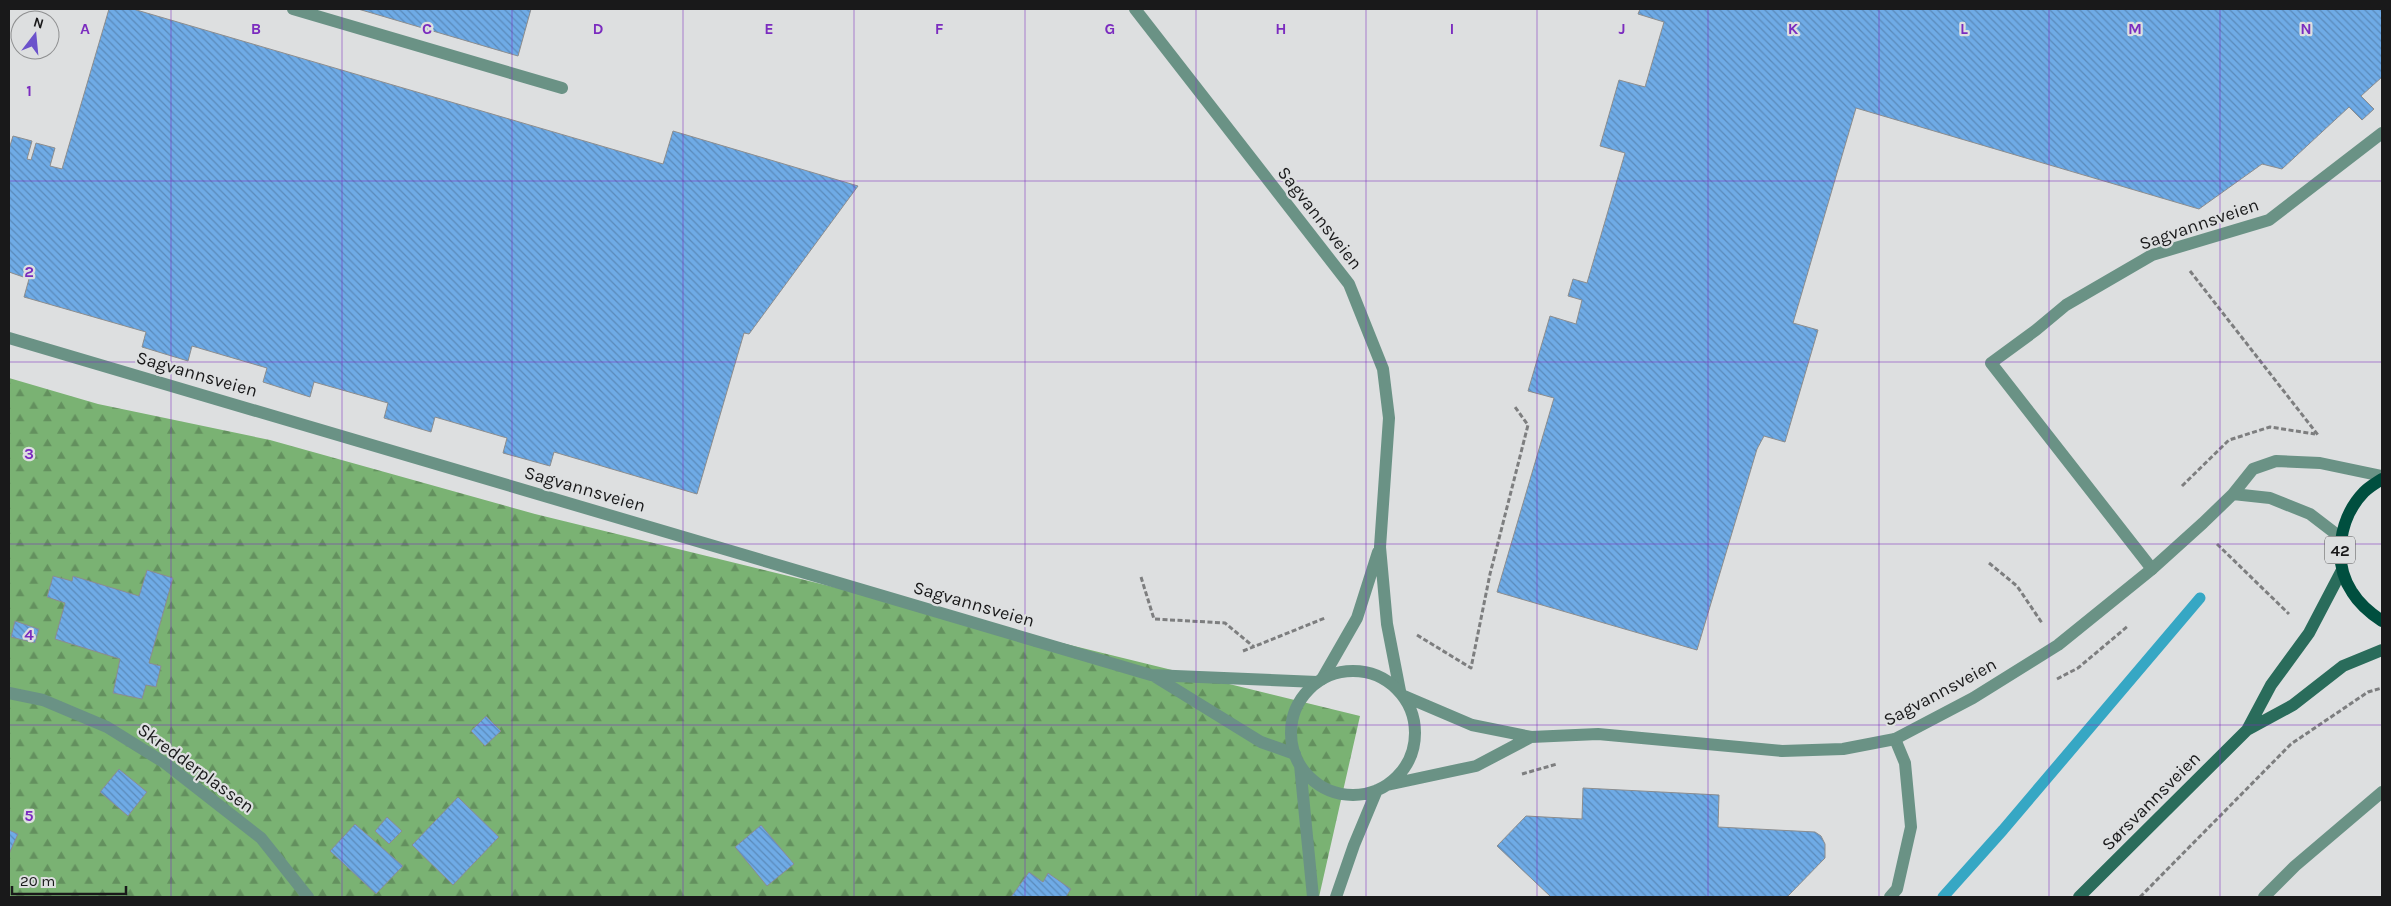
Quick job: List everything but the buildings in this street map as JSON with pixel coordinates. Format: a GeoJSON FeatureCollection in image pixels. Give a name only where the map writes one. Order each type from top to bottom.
{"type":"FeatureCollection","features":[{"type":"Feature","properties":{"kind":"main road","name":"42"},"geometry":{"type":"LineString","coordinates":[[2382,478],[2364,492],[2348,513],[2340,538],[2342,570],[2351,591],[2366,609],[2382,621]]}},
{"type":"Feature","properties":{"kind":"main road","name":"Sørsvannsveien"},"geometry":{"type":"LineString","coordinates":[[2079,897],[2247,730],[2272,685],[2309,633],[2342,570]]}},
{"type":"Feature","properties":{"kind":"main road","name":"Sørsvannsveien"},"geometry":{"type":"LineString","coordinates":[[2247,730],[2293,705],[2343,666],[2382,650]]}},
{"type":"Feature","properties":{"kind":"street"},"geometry":{"type":"LineString","coordinates":[[293,9],[562,88]]}},
{"type":"Feature","properties":{"kind":"street","name":"Sagvannsveien"},"geometry":{"type":"LineString","coordinates":[[1135,9],[1349,284],[1383,369],[1388,418],[1380,547],[1388,624],[1402,693],[1472,725],[1531,737],[1598,734],[1782,751],[1843,749],[1895,739],[1973,698],[2058,645],[2152,569],[2233,494],[2253,470],[2276,461],[2320,463],[2382,478]]}},
{"type":"Feature","properties":{"kind":"street","name":"Sagvannsveien"},"geometry":{"type":"LineString","coordinates":[[2152,569],[1991,363],[2066,305],[2152,255],[2269,220],[2382,133]]}},
{"type":"Feature","properties":{"kind":"street","name":"Sagvannsveien"},"geometry":{"type":"LineString","coordinates":[[9,338],[1152,675],[1320,681],[1357,618],[1380,547]]}},
{"type":"Feature","properties":{"kind":"street"},"geometry":{"type":"LineString","coordinates":[[2233,494],[2270,498],[2310,514],[2340,538]]}},
{"type":"Feature","properties":{"kind":"street"},"geometry":{"type":"LineString","coordinates":[[1297,759],[1311,779],[1326,789],[1342,794],[1360,794],[1382,788],[1402,772],[1413,748],[1416,734],[1413,714],[1402,693],[1383,678],[1363,671],[1342,671],[1320,681],[1303,696],[1294,714],[1291,734],[1297,759],[1313,897]]}},
{"type":"Feature","properties":{"kind":"street","name":"Sagvannsveien"},"geometry":{"type":"LineString","coordinates":[[1152,675],[1260,742],[1297,759]]}},
{"type":"Feature","properties":{"kind":"street","name":"Skredderplassen"},"geometry":{"type":"LineString","coordinates":[[9,693],[42,700],[107,727],[165,763],[261,838],[308,897]]}},
{"type":"Feature","properties":{"kind":"street","name":"Sagvannsveien"},"geometry":{"type":"LineString","coordinates":[[1382,788],[1476,766],[1531,737]]}},
{"type":"Feature","properties":{"kind":"street"},"geometry":{"type":"LineString","coordinates":[[1890,897],[1897,889],[1911,827],[1905,764],[1895,739]]}},
{"type":"Feature","properties":{"kind":"street"},"geometry":{"type":"LineString","coordinates":[[1336,897],[1354,845],[1382,788]]}},
{"type":"Feature","properties":{"kind":"street"},"geometry":{"type":"LineString","coordinates":[[2264,897],[2295,866],[2382,792]]}},
{"type":"Feature","properties":{"kind":"path"},"geometry":{"type":"LineString","coordinates":[[2186,245],[2190,272],[2316,434],[2324,436]]}},
{"type":"Feature","properties":{"kind":"path"},"geometry":{"type":"LineString","coordinates":[[1416,634],[1471,668],[1490,574],[1528,425],[1515,407]]}},
{"type":"Feature","properties":{"kind":"path"},"geometry":{"type":"LineString","coordinates":[[2217,544],[2291,616]]}},
{"type":"Feature","properties":{"kind":"path"},"geometry":{"type":"LineString","coordinates":[[1989,563],[2017,586],[2042,623]]}},
{"type":"Feature","properties":{"kind":"path"},"geometry":{"type":"LineString","coordinates":[[1140,577],[1154,619],[1226,623],[1254,647]]}},
{"type":"Feature","properties":{"kind":"path"},"geometry":{"type":"LineString","coordinates":[[1238,653],[1326,617]]}},
{"type":"Feature","properties":{"kind":"path"},"geometry":{"type":"LineString","coordinates":[[2140,897],[2291,744],[2368,692],[2382,688]]}},
{"type":"Feature","properties":{"kind":"green space"},"geometry":{"type":"Polygon","coordinates":[[[9,378],[98,404],[270,440],[535,514],[1360,716],[1319,897],[9,897],[9,378]]]}},
{"type":"Feature","properties":{"kind":"waterway"},"geometry":{"type":"LineString","coordinates":[[1943,897],[2003,830],[2200,598]]}}]}
